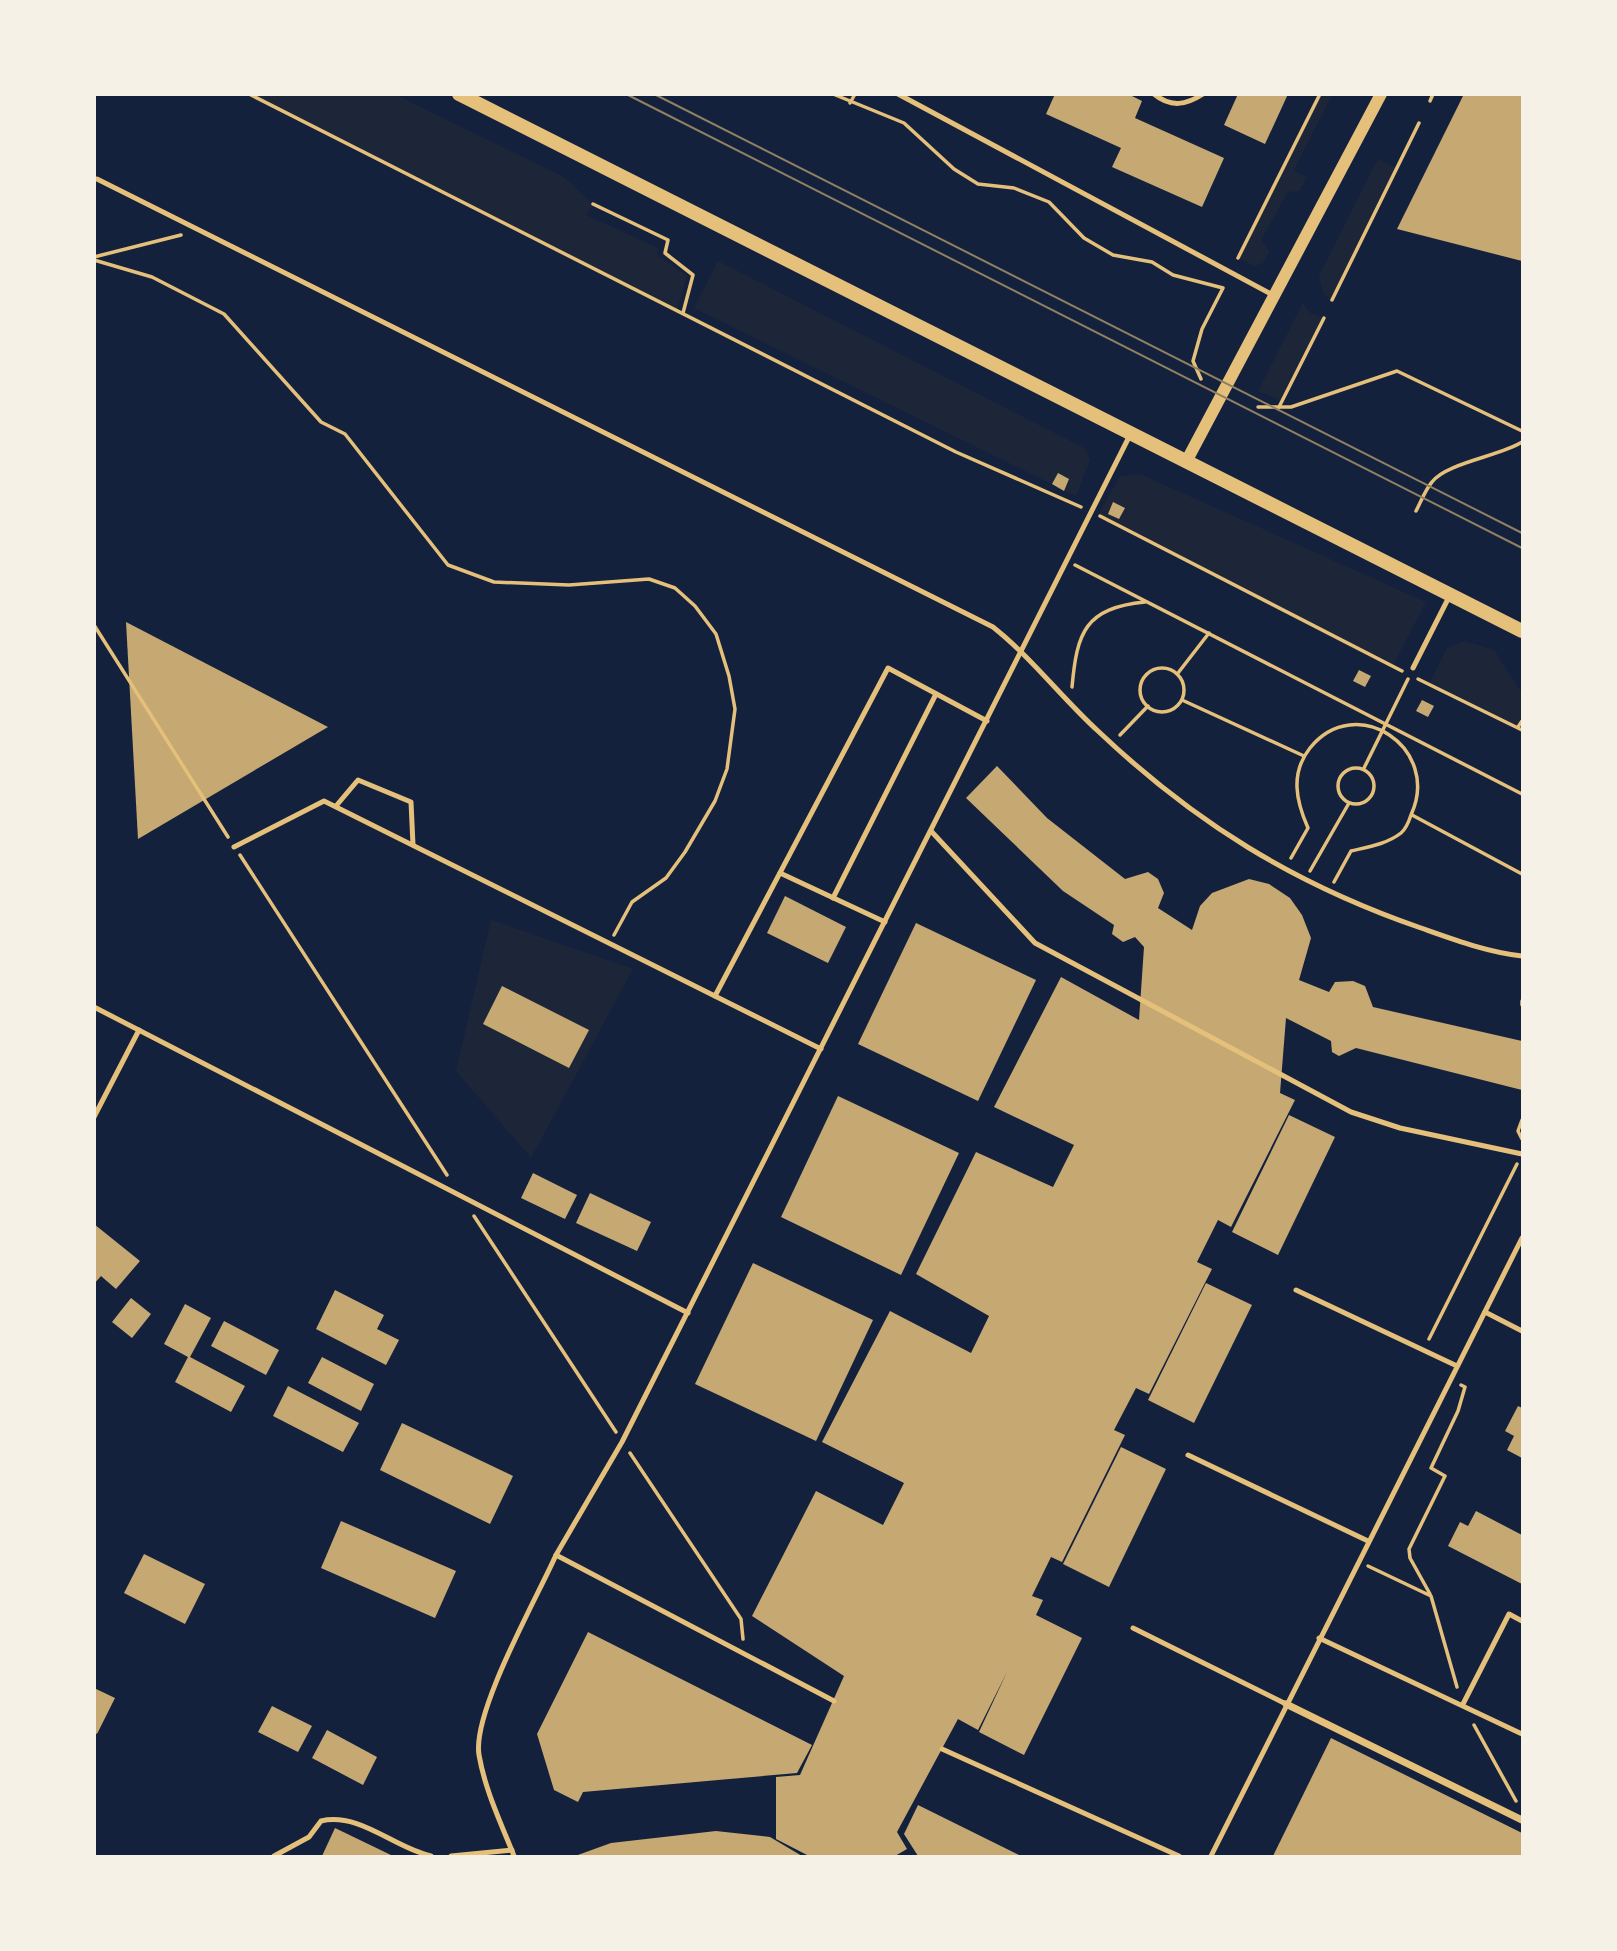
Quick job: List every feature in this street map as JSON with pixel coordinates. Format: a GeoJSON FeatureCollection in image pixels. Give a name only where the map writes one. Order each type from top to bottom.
{"type":"FeatureCollection","features":[{"type":"Feature","properties":{"kind":"main road"},"geometry":{"type":"LineString","coordinates":[[458,94],[1522,631]]}},
{"type":"Feature","properties":{"kind":"street"},"geometry":{"type":"LineString","coordinates":[[1186,463],[1381,94]]}},
{"type":"Feature","properties":{"kind":"street"},"geometry":{"type":"LineString","coordinates":[[1286,1704],[1522,1820]]}},
{"type":"Feature","properties":{"kind":"lane"},"geometry":{"type":"LineString","coordinates":[[898,94],[1276,297]]}},
{"type":"Feature","properties":{"kind":"lane"},"geometry":{"type":"LineString","coordinates":[[1154,94],[1174,105],[1190,103],[1203,94]]}},
{"type":"Feature","properties":{"kind":"lane"},"geometry":{"type":"LineString","coordinates":[[97,179],[993,627],[1021,650],[1112,744],[1174,799],[1262,858],[1385,916],[1489,952],[1522,957]]}},
{"type":"Feature","properties":{"kind":"lane"},"geometry":{"type":"LineString","coordinates":[[451,1857],[513,1854],[487,1786],[478,1752],[493,1692],[556,1555],[622,1442],[1130,434]]}},
{"type":"Feature","properties":{"kind":"lane"},"geometry":{"type":"LineString","coordinates":[[1413,668],[1450,595]]}},
{"type":"Feature","properties":{"kind":"lane"},"geometry":{"type":"LineString","coordinates":[[715,996],[888,668],[987,721]]}},
{"type":"Feature","properties":{"kind":"lane"},"geometry":{"type":"LineString","coordinates":[[833,898],[936,694]]}},
{"type":"Feature","properties":{"kind":"lane"},"geometry":{"type":"LineString","coordinates":[[336,806],[358,780],[411,802],[413,845]]}},
{"type":"Feature","properties":{"kind":"lane"},"geometry":{"type":"LineString","coordinates":[[234,847],[324,801],[821,1049]]}},
{"type":"Feature","properties":{"kind":"lane"},"geometry":{"type":"LineString","coordinates":[[931,831],[1035,943],[1351,1112],[1400,1128],[1522,1155]]}},
{"type":"Feature","properties":{"kind":"lane"},"geometry":{"type":"LineString","coordinates":[[780,873],[885,922]]}},
{"type":"Feature","properties":{"kind":"lane"},"geometry":{"type":"LineString","coordinates":[[94,1007],[688,1312]]}},
{"type":"Feature","properties":{"kind":"lane"},"geometry":{"type":"LineString","coordinates":[[94,1117],[139,1030]]}},
{"type":"Feature","properties":{"kind":"lane"},"geometry":{"type":"LineString","coordinates":[[1211,1857],[1368,1541],[1520,1247],[1522,1238]]}},
{"type":"Feature","properties":{"kind":"lane"},"geometry":{"type":"LineString","coordinates":[[1296,1290],[1457,1366]]}},
{"type":"Feature","properties":{"kind":"lane"},"geometry":{"type":"LineString","coordinates":[[1485,1312],[1522,1331]]}},
{"type":"Feature","properties":{"kind":"lane"},"geometry":{"type":"LineString","coordinates":[[1188,1455],[1368,1541]]}},
{"type":"Feature","properties":{"kind":"lane"},"geometry":{"type":"LineString","coordinates":[[556,1555],[834,1701]]}},
{"type":"Feature","properties":{"kind":"lane"},"geometry":{"type":"LineString","coordinates":[[1462,1704],[1509,1614],[1522,1621]]}},
{"type":"Feature","properties":{"kind":"lane"},"geometry":{"type":"LineString","coordinates":[[1133,1629],[1286,1704]]}},
{"type":"Feature","properties":{"kind":"lane"},"geometry":{"type":"LineString","coordinates":[[1319,1638],[1522,1734]]}},
{"type":"Feature","properties":{"kind":"lane"},"geometry":{"type":"LineString","coordinates":[[942,1749],[1179,1857]]}},
{"type":"Feature","properties":{"kind":"lane"},"geometry":{"type":"LineString","coordinates":[[274,1857],[309,1837],[321,1821],[343,1818],[414,1853],[431,1857]]}},
{"type":"Feature","properties":{"kind":"path"},"geometry":{"type":"LineString","coordinates":[[248,94],[956,452],[1092,512],[1520,729],[1522,721]]}},
{"type":"Feature","properties":{"kind":"path"},"geometry":{"type":"LineString","coordinates":[[833,94],[849,103],[904,123],[954,169],[978,184],[1014,188],[1049,202],[1084,238],[1113,255],[1152,262],[1173,275],[1223,288],[1202,330],[1193,361],[1201,379]]}},
{"type":"Feature","properties":{"kind":"path"},"geometry":{"type":"LineString","coordinates":[[849,103],[855,94]]}},
{"type":"Feature","properties":{"kind":"path"},"geometry":{"type":"LineString","coordinates":[[1238,258],[1320,94]]}},
{"type":"Feature","properties":{"kind":"path"},"geometry":{"type":"LineString","coordinates":[[1430,101],[1433,94]]}},
{"type":"Feature","properties":{"kind":"path"},"geometry":{"type":"LineString","coordinates":[[1332,300],[1419,123]]}},
{"type":"Feature","properties":{"kind":"path"},"geometry":{"type":"LineString","coordinates":[[593,204],[668,240],[665,253],[693,275],[682,313]]}},
{"type":"Feature","properties":{"kind":"path"},"geometry":{"type":"LineString","coordinates":[[94,258],[198,231]]}},
{"type":"Feature","properties":{"kind":"path"},"geometry":{"type":"LineString","coordinates":[[94,258],[152,277],[224,313],[321,422],[345,434],[448,565],[494,582],[569,585],[649,579],[675,588],[695,606],[716,634],[729,676],[735,709],[726,769],[715,801],[685,852],[666,878],[632,902],[609,943]]}},
{"type":"Feature","properties":{"kind":"path"},"geometry":{"type":"LineString","coordinates":[[1279,407],[1324,318]]}},
{"type":"Feature","properties":{"kind":"path"},"geometry":{"type":"LineString","coordinates":[[1258,407],[1291,407],[1397,371],[1522,431]]}},
{"type":"Feature","properties":{"kind":"path"},"geometry":{"type":"LineString","coordinates":[[1416,511],[1433,480],[1449,470],[1522,442]]}},
{"type":"Feature","properties":{"kind":"path"},"geometry":{"type":"LineString","coordinates":[[1067,561],[1522,794]]}},
{"type":"Feature","properties":{"kind":"path"},"geometry":{"type":"LineString","coordinates":[[1070,702],[1078,639],[1088,625],[1106,611],[1147,602]]}},
{"type":"Feature","properties":{"kind":"path"},"geometry":{"type":"LineString","coordinates":[[94,625],[461,1197],[741,1619],[745,1655]]}},
{"type":"Feature","properties":{"kind":"path"},"geometry":{"type":"LineString","coordinates":[[1178,674],[1209,633]]}},
{"type":"Feature","properties":{"kind":"path"},"geometry":{"type":"LineString","coordinates":[[1164,668],[1178,674],[1184,688],[1181,699],[1167,712],[1152,710],[1141,699],[1140,684],[1149,671],[1164,668]]}},
{"type":"Feature","properties":{"kind":"path"},"geometry":{"type":"LineString","coordinates":[[1364,768],[1410,675]]}},
{"type":"Feature","properties":{"kind":"path"},"geometry":{"type":"LineString","coordinates":[[1181,699],[1304,756]]}},
{"type":"Feature","properties":{"kind":"path"},"geometry":{"type":"LineString","coordinates":[[1112,744],[1148,706]]}},
{"type":"Feature","properties":{"kind":"path"},"geometry":{"type":"LineString","coordinates":[[1285,869],[1308,828],[1298,805],[1299,762],[1316,740],[1337,727],[1363,725],[1383,730],[1401,741],[1419,778],[1416,804],[1404,832],[1384,842],[1351,851],[1330,890]]}},
{"type":"Feature","properties":{"kind":"path"},"geometry":{"type":"LineString","coordinates":[[1352,767],[1364,768],[1372,776],[1375,787],[1370,798],[1361,804],[1349,803],[1340,795],[1337,784],[1342,773],[1352,767]]}},
{"type":"Feature","properties":{"kind":"path"},"geometry":{"type":"LineString","coordinates":[[1305,878],[1349,803]]}},
{"type":"Feature","properties":{"kind":"path"},"geometry":{"type":"LineString","coordinates":[[1412,815],[1522,874]]}},
{"type":"Feature","properties":{"kind":"path"},"geometry":{"type":"LineString","coordinates":[[1522,1120],[1518,1131],[1522,1139]]}},
{"type":"Feature","properties":{"kind":"path"},"geometry":{"type":"LineString","coordinates":[[1423,1350],[1522,1155]]}},
{"type":"Feature","properties":{"kind":"path"},"geometry":{"type":"LineString","coordinates":[[1451,1379],[1465,1387],[1458,1411],[1431,1468],[1444,1476],[1409,1549],[1410,1558],[1431,1596],[1462,1704],[1522,1812]]}},
{"type":"Feature","properties":{"kind":"path"},"geometry":{"type":"LineString","coordinates":[[1358,1562],[1431,1596]]}},
{"type":"Feature","properties":{"kind":"shaded area"},"geometry":{"type":"Polygon","coordinates":[[[249,95],[396,95],[564,177],[593,204],[586,215],[658,248],[657,255],[687,276],[677,310],[249,95]]]}},
{"type":"Feature","properties":{"kind":"shaded area"},"geometry":{"type":"Polygon","coordinates":[[[1320,95],[1332,95],[1294,170],[1306,177],[1300,191],[1288,192],[1261,240],[1269,251],[1263,263],[1255,266],[1238,258],[1320,95]]]}},
{"type":"Feature","properties":{"kind":"shaded area"},"geometry":{"type":"Polygon","coordinates":[[[1378,159],[1397,168],[1332,300],[1323,293],[1319,276],[1378,159]]]}},
{"type":"Feature","properties":{"kind":"shaded area"},"geometry":{"type":"Polygon","coordinates":[[[718,261],[1084,448],[1090,460],[1076,496],[694,308],[718,261]]]}},
{"type":"Feature","properties":{"kind":"shaded area"},"geometry":{"type":"Polygon","coordinates":[[[1303,303],[1310,313],[1324,318],[1282,401],[1258,391],[1303,303]]]}},
{"type":"Feature","properties":{"kind":"shaded area"},"geometry":{"type":"Polygon","coordinates":[[[1140,474],[1426,602],[1391,669],[1098,515],[1120,476],[1140,474]]]}},
{"type":"Feature","properties":{"kind":"shaded area"},"geometry":{"type":"Polygon","coordinates":[[[1465,641],[1494,650],[1522,693],[1522,713],[1518,727],[1429,684],[1447,648],[1465,641]]]}},
{"type":"Feature","properties":{"kind":"shaded area"},"geometry":{"type":"Polygon","coordinates":[[[491,920],[633,969],[531,1158],[456,1071],[491,920]]]}},
{"type":"Feature","properties":{"kind":"building"},"geometry":{"type":"Polygon","coordinates":[[[1055,94],[1128,94],[1142,101],[1135,118],[1224,158],[1202,207],[1112,167],[1121,148],[1046,114],[1055,94]]]}},
{"type":"Feature","properties":{"kind":"building"},"geometry":{"type":"Polygon","coordinates":[[[1238,94],[1288,94],[1265,144],[1224,125],[1238,94]]]}},
{"type":"Feature","properties":{"kind":"building"},"geometry":{"type":"Polygon","coordinates":[[[1464,94],[1522,94],[1522,261],[1397,229],[1464,94]]]}},
{"type":"Feature","properties":{"kind":"building"},"geometry":{"type":"Polygon","coordinates":[[[1058,473],[1069,479],[1064,491],[1052,484],[1058,473]]]}},
{"type":"Feature","properties":{"kind":"building"},"geometry":{"type":"Polygon","coordinates":[[[1113,502],[1125,508],[1119,519],[1108,514],[1113,502]]]}},
{"type":"Feature","properties":{"kind":"building"},"geometry":{"type":"Polygon","coordinates":[[[126,622],[328,727],[138,839],[126,622]]]}},
{"type":"Feature","properties":{"kind":"building"},"geometry":{"type":"Polygon","coordinates":[[[1359,670],[1371,676],[1365,687],[1353,681],[1359,670]]]}},
{"type":"Feature","properties":{"kind":"building"},"geometry":{"type":"Polygon","coordinates":[[[1422,700],[1434,706],[1428,717],[1416,711],[1422,700]]]}},
{"type":"Feature","properties":{"kind":"building"},"geometry":{"type":"Polygon","coordinates":[[[997,766],[1047,818],[1125,879],[1148,872],[1158,879],[1164,893],[1158,908],[1192,930],[1200,906],[1212,893],[1249,879],[1269,884],[1290,898],[1302,915],[1311,938],[1299,980],[1329,992],[1335,982],[1353,981],[1365,986],[1373,1007],[1522,1041],[1522,1090],[1356,1048],[1339,1056],[1332,1052],[1331,1041],[1286,1018],[1280,1093],[1295,1100],[1231,1227],[1218,1220],[1197,1262],[1212,1269],[1149,1394],[1136,1388],[1114,1430],[1125,1435],[1062,1562],[1051,1557],[1032,1596],[1043,1600],[1036,1615],[1082,1638],[1024,1755],[979,1732],[1007,1672],[978,1730],[958,1719],[897,1832],[907,1849],[895,1856],[809,1856],[776,1839],[776,1777],[800,1775],[844,1676],[752,1616],[816,1491],[883,1525],[904,1483],[822,1442],[890,1311],[971,1353],[989,1316],[916,1274],[976,1152],[1053,1187],[1074,1145],[994,1107],[1061,977],[1139,1020],[1144,947],[1135,937],[1123,942],[1112,934],[1114,925],[1063,891],[966,798],[997,766]]]}},
{"type":"Feature","properties":{"kind":"building"},"geometry":{"type":"Polygon","coordinates":[[[785,896],[846,927],[828,963],[767,933],[785,896]]]}},
{"type":"Feature","properties":{"kind":"building"},"geometry":{"type":"Polygon","coordinates":[[[916,923],[1036,980],[978,1101],[858,1044],[916,923]]]}},
{"type":"Feature","properties":{"kind":"building"},"geometry":{"type":"Polygon","coordinates":[[[502,986],[589,1030],[569,1068],[483,1024],[502,986]]]}},
{"type":"Feature","properties":{"kind":"building"},"geometry":{"type":"Polygon","coordinates":[[[838,1096],[959,1153],[901,1275],[781,1217],[838,1096]]]}},
{"type":"Feature","properties":{"kind":"building"},"geometry":{"type":"Polygon","coordinates":[[[1289,1115],[1335,1137],[1278,1255],[1232,1232],[1289,1115]]]}},
{"type":"Feature","properties":{"kind":"building"},"geometry":{"type":"Polygon","coordinates":[[[533,1173],[577,1195],[565,1219],[521,1198],[533,1173]]]}},
{"type":"Feature","properties":{"kind":"building"},"geometry":{"type":"Polygon","coordinates":[[[590,1193],[651,1222],[637,1251],[576,1223],[590,1193]]]}},
{"type":"Feature","properties":{"kind":"building"},"geometry":{"type":"Polygon","coordinates":[[[94,1224],[140,1261],[116,1289],[101,1276],[94,1284],[94,1224]]]}},
{"type":"Feature","properties":{"kind":"building"},"geometry":{"type":"Polygon","coordinates":[[[753,1263],[873,1320],[816,1441],[695,1384],[753,1263]]]}},
{"type":"Feature","properties":{"kind":"building"},"geometry":{"type":"Polygon","coordinates":[[[1206,1283],[1252,1305],[1194,1423],[1148,1400],[1206,1283]]]}},
{"type":"Feature","properties":{"kind":"building"},"geometry":{"type":"Polygon","coordinates":[[[335,1290],[384,1315],[377,1329],[399,1340],[386,1365],[316,1329],[335,1290]]]}},
{"type":"Feature","properties":{"kind":"building"},"geometry":{"type":"Polygon","coordinates":[[[131,1298],[151,1314],[132,1338],[112,1322],[131,1298]]]}},
{"type":"Feature","properties":{"kind":"building"},"geometry":{"type":"Polygon","coordinates":[[[185,1304],[211,1318],[190,1357],[245,1386],[231,1412],[175,1382],[188,1357],[164,1344],[185,1304]]]}},
{"type":"Feature","properties":{"kind":"building"},"geometry":{"type":"Polygon","coordinates":[[[224,1321],[279,1350],[266,1375],[211,1346],[224,1321]]]}},
{"type":"Feature","properties":{"kind":"building"},"geometry":{"type":"Polygon","coordinates":[[[322,1357],[374,1384],[361,1411],[308,1383],[322,1357]]]}},
{"type":"Feature","properties":{"kind":"building"},"geometry":{"type":"Polygon","coordinates":[[[288,1386],[359,1423],[343,1452],[273,1416],[288,1386]]]}},
{"type":"Feature","properties":{"kind":"building"},"geometry":{"type":"Polygon","coordinates":[[[1518,1406],[1522,1408],[1522,1458],[1507,1450],[1514,1436],[1505,1431],[1518,1406]]]}},
{"type":"Feature","properties":{"kind":"building"},"geometry":{"type":"Polygon","coordinates":[[[402,1423],[513,1476],[490,1524],[380,1470],[402,1423]]]}},
{"type":"Feature","properties":{"kind":"building"},"geometry":{"type":"Polygon","coordinates":[[[1121,1447],[1166,1469],[1109,1587],[1063,1564],[1121,1447]]]}},
{"type":"Feature","properties":{"kind":"building"},"geometry":{"type":"Polygon","coordinates":[[[1476,1511],[1522,1535],[1522,1584],[1448,1546],[1460,1522],[1468,1526],[1476,1511]]]}},
{"type":"Feature","properties":{"kind":"building"},"geometry":{"type":"Polygon","coordinates":[[[341,1521],[456,1571],[435,1618],[321,1568],[341,1521]]]}},
{"type":"Feature","properties":{"kind":"building"},"geometry":{"type":"Polygon","coordinates":[[[144,1554],[205,1584],[185,1624],[124,1593],[144,1554]]]}},
{"type":"Feature","properties":{"kind":"building"},"geometry":{"type":"Polygon","coordinates":[[[588,1632],[812,1745],[797,1773],[583,1792],[578,1802],[554,1790],[537,1734],[588,1632]]]}},
{"type":"Feature","properties":{"kind":"building"},"geometry":{"type":"Polygon","coordinates":[[[94,1688],[115,1698],[97,1734],[94,1732],[94,1688]]]}},
{"type":"Feature","properties":{"kind":"building"},"geometry":{"type":"Polygon","coordinates":[[[272,1706],[312,1726],[298,1752],[258,1732],[272,1706]]]}},
{"type":"Feature","properties":{"kind":"building"},"geometry":{"type":"Polygon","coordinates":[[[327,1730],[377,1757],[363,1785],[312,1758],[327,1730]]]}},
{"type":"Feature","properties":{"kind":"building"},"geometry":{"type":"Polygon","coordinates":[[[1331,1738],[1522,1833],[1522,1856],[1273,1856],[1331,1738]]]}},
{"type":"Feature","properties":{"kind":"building"},"geometry":{"type":"Polygon","coordinates":[[[918,1805],[1021,1856],[918,1856],[904,1834],[918,1805]]]}},
{"type":"Feature","properties":{"kind":"building"},"geometry":{"type":"Polygon","coordinates":[[[335,1828],[393,1856],[322,1856],[335,1828]]]}},
{"type":"Feature","properties":{"kind":"building"},"geometry":{"type":"Polygon","coordinates":[[[716,1831],[770,1837],[802,1856],[575,1856],[611,1843],[716,1831]]]}},
{"type":"Feature","properties":{"kind":"tram line"},"geometry":{"type":"LineString","coordinates":[[626,94],[1522,548]]}},
{"type":"Feature","properties":{"kind":"tram line"},"geometry":{"type":"LineString","coordinates":[[654,94],[1522,533]]}}]}
